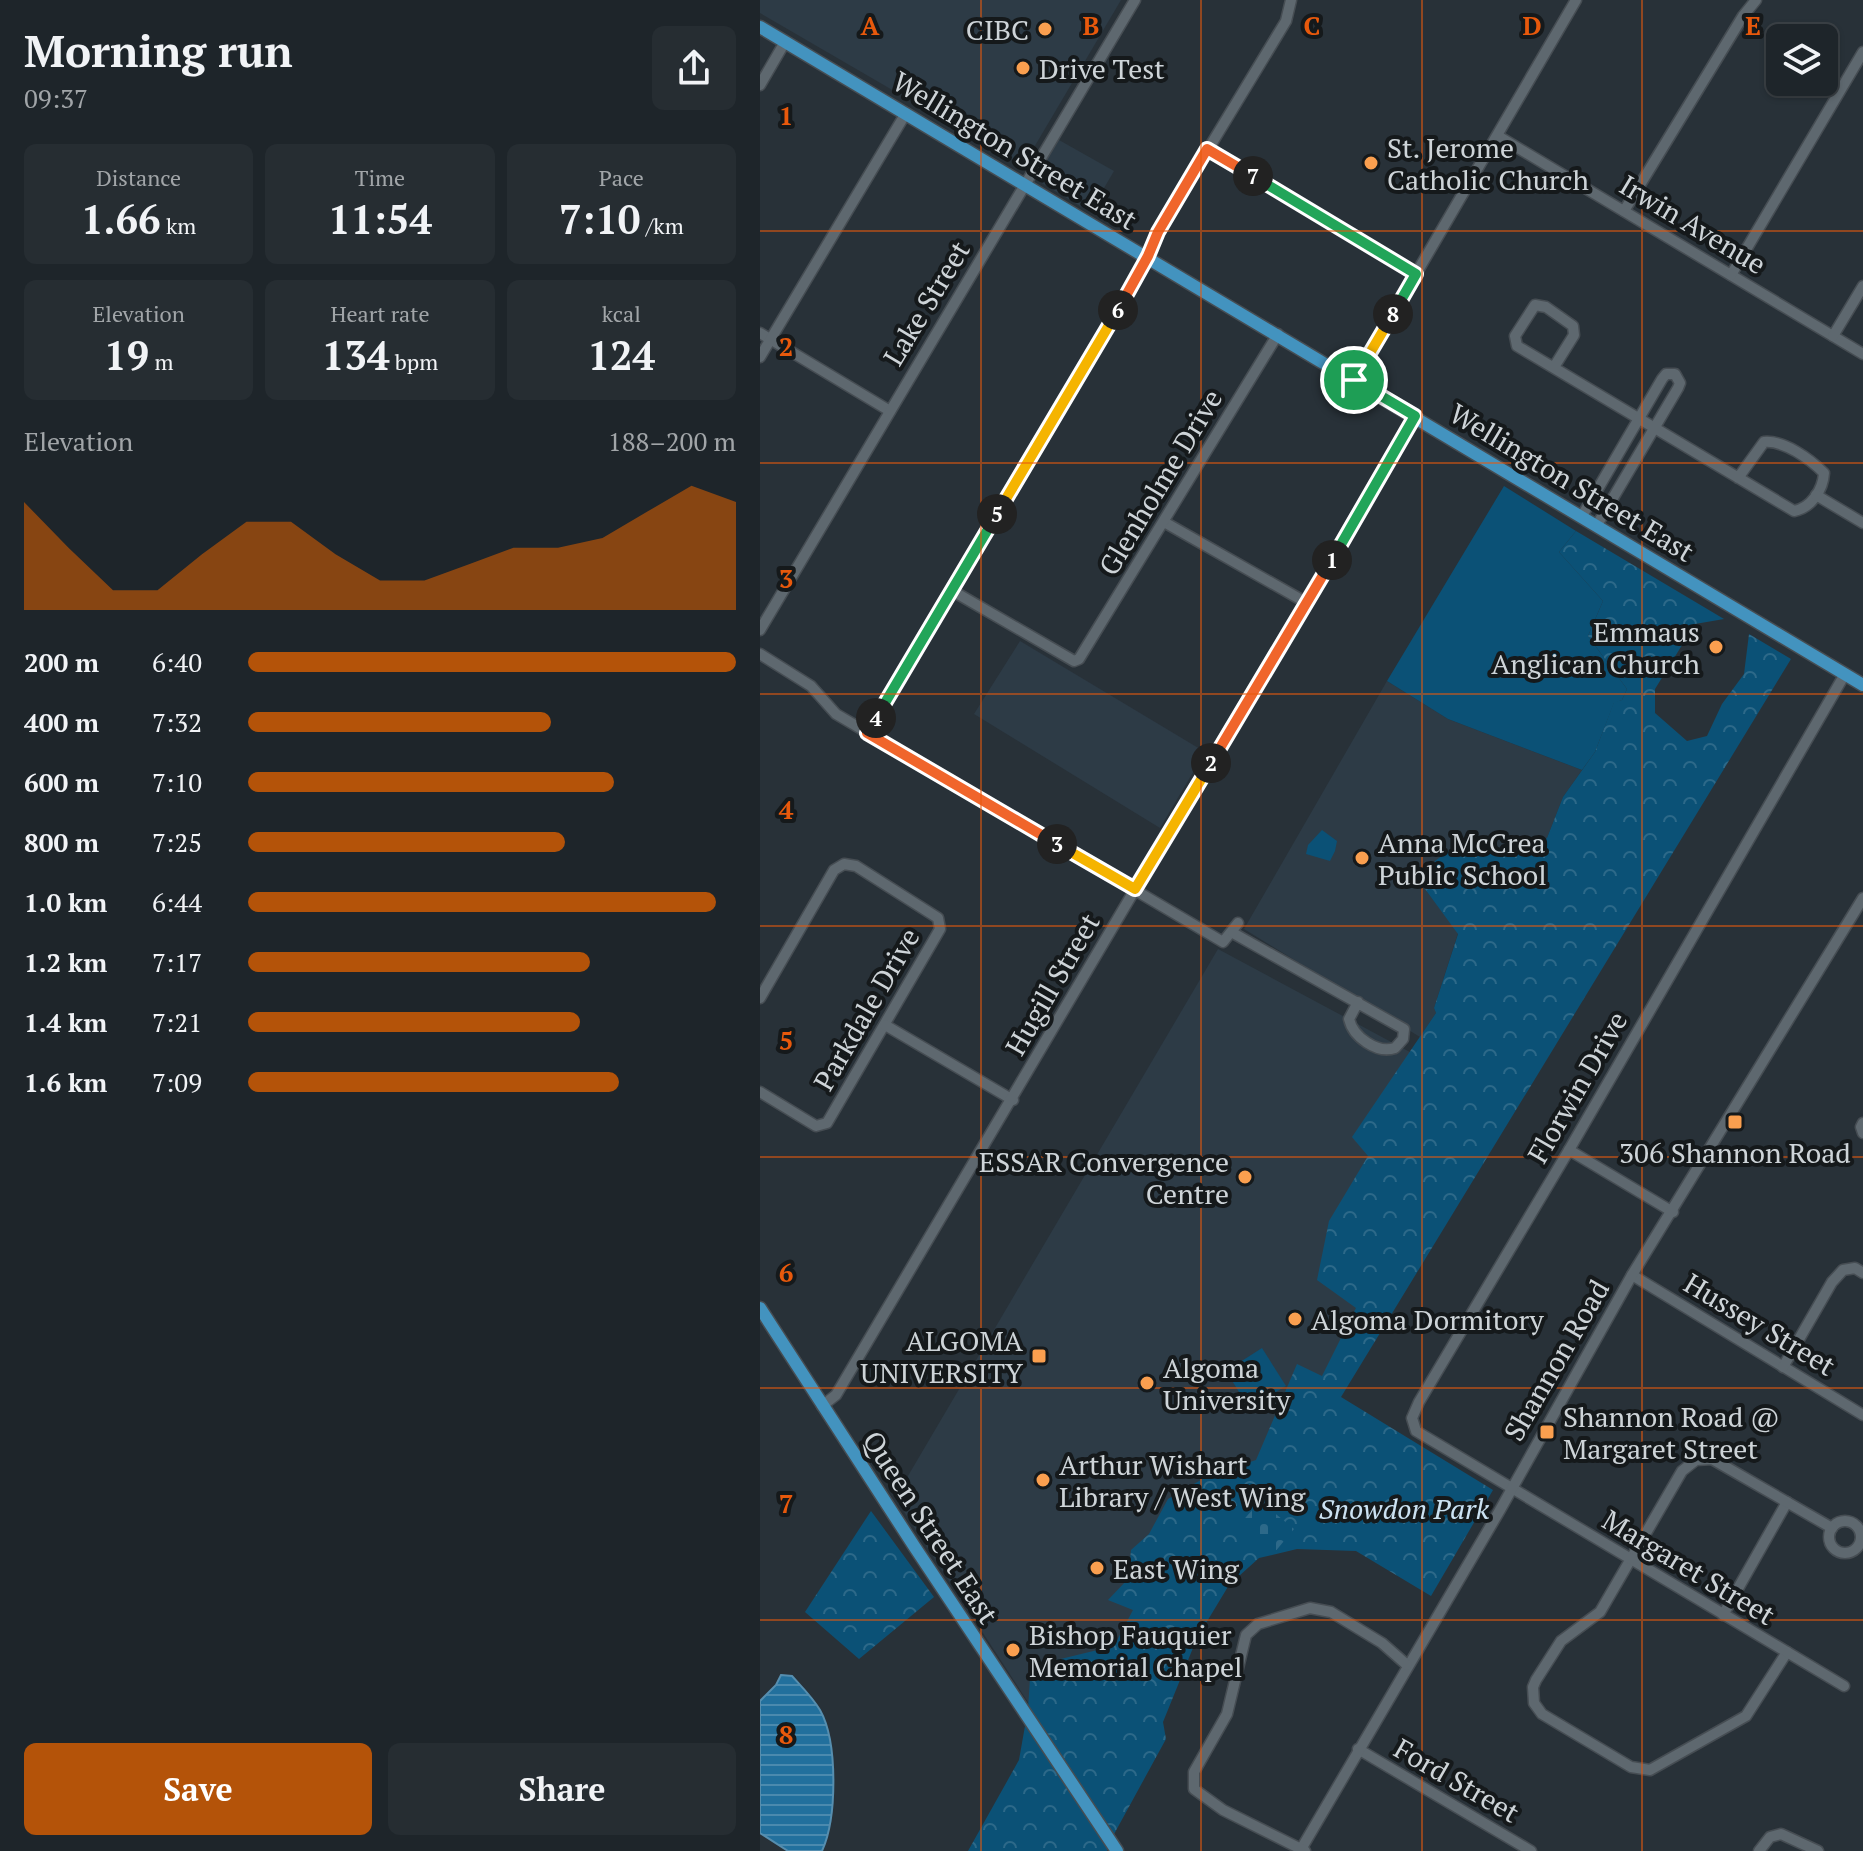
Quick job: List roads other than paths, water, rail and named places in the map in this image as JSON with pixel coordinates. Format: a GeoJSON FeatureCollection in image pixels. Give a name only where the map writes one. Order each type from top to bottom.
{"type":"FeatureCollection","features":[{"type":"Feature","properties":{"kind":"main road","name":"Wellington Street East"},"geometry":{"type":"LineString","coordinates":[[760,27],[1863,685]]}},
{"type":"Feature","properties":{"kind":"main road","name":"Queen Street East"},"geometry":{"type":"LineString","coordinates":[[760,1308],[1117,1851]]}},
{"type":"Feature","properties":{"kind":"street","name":"Lake Street"},"geometry":{"type":"LineString","coordinates":[[760,630],[1135,0]]}},
{"type":"Feature","properties":{"kind":"street"},"geometry":{"type":"LineString","coordinates":[[867,733],[1083,371],[1148,256],[1158,232],[1286,21],[1291,0]]}},
{"type":"Feature","properties":{"kind":"street"},"geometry":{"type":"LineString","coordinates":[[1354,380],[1576,0]]}},
{"type":"Feature","properties":{"kind":"street"},"geometry":{"type":"LineString","coordinates":[[1624,211],[1743,16],[1756,0]]}},
{"type":"Feature","properties":{"kind":"street"},"geometry":{"type":"LineString","coordinates":[[760,85],[785,42]]}},
{"type":"Feature","properties":{"kind":"street"},"geometry":{"type":"LineString","coordinates":[[1731,275],[1863,52]]}},
{"type":"Feature","properties":{"kind":"street"},"geometry":{"type":"LineString","coordinates":[[760,357],[906,113]]}},
{"type":"Feature","properties":{"kind":"street","name":"Irwin Avenue"},"geometry":{"type":"LineString","coordinates":[[1498,136],[1863,354]]}},
{"type":"Feature","properties":{"kind":"street"},"geometry":{"type":"LineString","coordinates":[[1207,149],[1416,274]]}},
{"type":"Feature","properties":{"kind":"street"},"geometry":{"type":"LineString","coordinates":[[1833,336],[1863,286]]}},
{"type":"Feature","properties":{"kind":"street"},"geometry":{"type":"LineString","coordinates":[[1554,367],[1574,335],[1573,326],[1546,307],[1535,305],[1515,336],[1517,346],[1554,367],[1738,478],[1794,511],[1804,509],[1816,495],[1824,473],[1815,464],[1775,441],[1764,442],[1738,478]]}},
{"type":"Feature","properties":{"kind":"street"},"geometry":{"type":"LineString","coordinates":[[760,333],[890,411]]}},
{"type":"Feature","properties":{"kind":"street","name":"Glenholme Drive"},"geometry":{"type":"LineString","coordinates":[[951,590],[1074,661],[1084,655],[1278,334]]}},
{"type":"Feature","properties":{"kind":"street"},"geometry":{"type":"LineString","coordinates":[[1582,516],[1666,374],[1675,374],[1680,383],[1678,388],[1597,525]]}},
{"type":"Feature","properties":{"kind":"street","name":"Hugill Street"},"geometry":{"type":"LineString","coordinates":[[822,1406],[836,1395],[1013,1100],[1415,416]]}},
{"type":"Feature","properties":{"kind":"street"},"geometry":{"type":"LineString","coordinates":[[1816,495],[1863,523]]}},
{"type":"Feature","properties":{"kind":"street"},"geometry":{"type":"LineString","coordinates":[[1164,522],[1307,603]]}},
{"type":"Feature","properties":{"kind":"street"},"geometry":{"type":"LineString","coordinates":[[760,654],[811,686],[836,714],[1223,942],[1236,928],[1404,1029],[1403,1039],[1395,1048],[1380,1049],[1353,1031],[1349,1019],[1358,1002]]}},
{"type":"Feature","properties":{"kind":"street","name":"Florwin Drive"},"geometry":{"type":"LineString","coordinates":[[1511,1486],[1416,1431],[1412,1418],[1845,674]]}},
{"type":"Feature","properties":{"kind":"street","name":"Parkdale Drive"},"geometry":{"type":"LineString","coordinates":[[760,998],[834,870],[844,864],[856,866],[938,918],[940,929],[827,1123],[816,1126],[760,1092]]}},
{"type":"Feature","properties":{"kind":"street","name":"Shannon Road"},"geometry":{"type":"LineString","coordinates":[[1302,1850],[1358,1749],[1500,1510],[1632,1275],[1863,898]]}},
{"type":"Feature","properties":{"kind":"street"},"geometry":{"type":"LineString","coordinates":[[885,1025],[1013,1100]]}},
{"type":"Feature","properties":{"kind":"street"},"geometry":{"type":"LineString","coordinates":[[1863,1123],[1863,1133]]}},
{"type":"Feature","properties":{"kind":"street"},"geometry":{"type":"LineString","coordinates":[[1569,1150],[1673,1212]]}},
{"type":"Feature","properties":{"kind":"street"},"geometry":{"type":"LineString","coordinates":[[1783,1367],[1832,1282],[1843,1270],[1855,1268],[1863,1273]]}},
{"type":"Feature","properties":{"kind":"street","name":"Hussey Street"},"geometry":{"type":"LineString","coordinates":[[1632,1275],[1863,1415]]}},
{"type":"Feature","properties":{"kind":"street"},"geometry":{"type":"LineString","coordinates":[[1787,1652],[1746,1716],[1650,1770],[1631,1767],[1549,1719],[1534,1703],[1536,1680],[1561,1641],[1600,1612],[1682,1471],[1696,1460],[1712,1459],[1832,1528]]}},
{"type":"Feature","properties":{"kind":"street","name":"Margaret Street"},"geometry":{"type":"LineString","coordinates":[[1511,1486],[1844,1686]]}},
{"type":"Feature","properties":{"kind":"street"},"geometry":{"type":"LineString","coordinates":[[1723,1615],[1787,1502]]}},
{"type":"Feature","properties":{"kind":"street"},"geometry":{"type":"LineString","coordinates":[[1302,1850],[1223,1810],[1194,1789],[1194,1772],[1227,1714],[1246,1635],[1258,1624],[1310,1608],[1331,1612],[1382,1643],[1407,1665]]}},
{"type":"Feature","properties":{"kind":"street","name":"Ford Street"},"geometry":{"type":"LineString","coordinates":[[1358,1749],[1531,1851]]}},
{"type":"Feature","properties":{"kind":"street"},"geometry":{"type":"LineString","coordinates":[[1759,1851],[1770,1837],[1781,1834],[1818,1851]]}},
{"type":"Feature","properties":{"kind":"place","name":"CIBC"},"geometry":{"type":"Point","coordinates":[1045,29]}},
{"type":"Feature","properties":{"kind":"place","name":"Drive Test"},"geometry":{"type":"Point","coordinates":[1023,68]}},
{"type":"Feature","properties":{"kind":"place","name":"St. Jerome Catholic Church"},"geometry":{"type":"Point","coordinates":[1371,163]}},
{"type":"Feature","properties":{"kind":"place","name":"Emmaus Anglican Church"},"geometry":{"type":"Point","coordinates":[1716,647]}},
{"type":"Feature","properties":{"kind":"place","name":"Anna McCrea Public School"},"geometry":{"type":"Point","coordinates":[1362,858]}},
{"type":"Feature","properties":{"kind":"place","name":"306 Shannon Road"},"geometry":{"type":"Point","coordinates":[1735,1122]}},
{"type":"Feature","properties":{"kind":"place","name":"ESSAR Convergence Centre"},"geometry":{"type":"Point","coordinates":[1245,1177]}},
{"type":"Feature","properties":{"kind":"place","name":"Algoma Dormitory"},"geometry":{"type":"Point","coordinates":[1295,1319]}},
{"type":"Feature","properties":{"kind":"place","name":"ALGOMA UNIVERSITY"},"geometry":{"type":"Point","coordinates":[1039,1356]}},
{"type":"Feature","properties":{"kind":"place","name":"Algoma University"},"geometry":{"type":"Point","coordinates":[1147,1383]}},
{"type":"Feature","properties":{"kind":"place","name":"Shannon Road @ Margaret Street"},"geometry":{"type":"Point","coordinates":[1547,1432]}},
{"type":"Feature","properties":{"kind":"place","name":"Arthur Wishart Library / West Wing"},"geometry":{"type":"Point","coordinates":[1043,1480]}},
{"type":"Feature","properties":{"kind":"place","name":"East Wing"},"geometry":{"type":"Point","coordinates":[1097,1568]}},
{"type":"Feature","properties":{"kind":"place","name":"Bishop Fauquier Memorial Chapel"},"geometry":{"type":"Point","coordinates":[1013,1650]}},
{"type":"Feature","properties":{"kind":"park label","name":"Snowdon Park"},"geometry":{"type":"Point","coordinates":[1404,1508]}}]}
